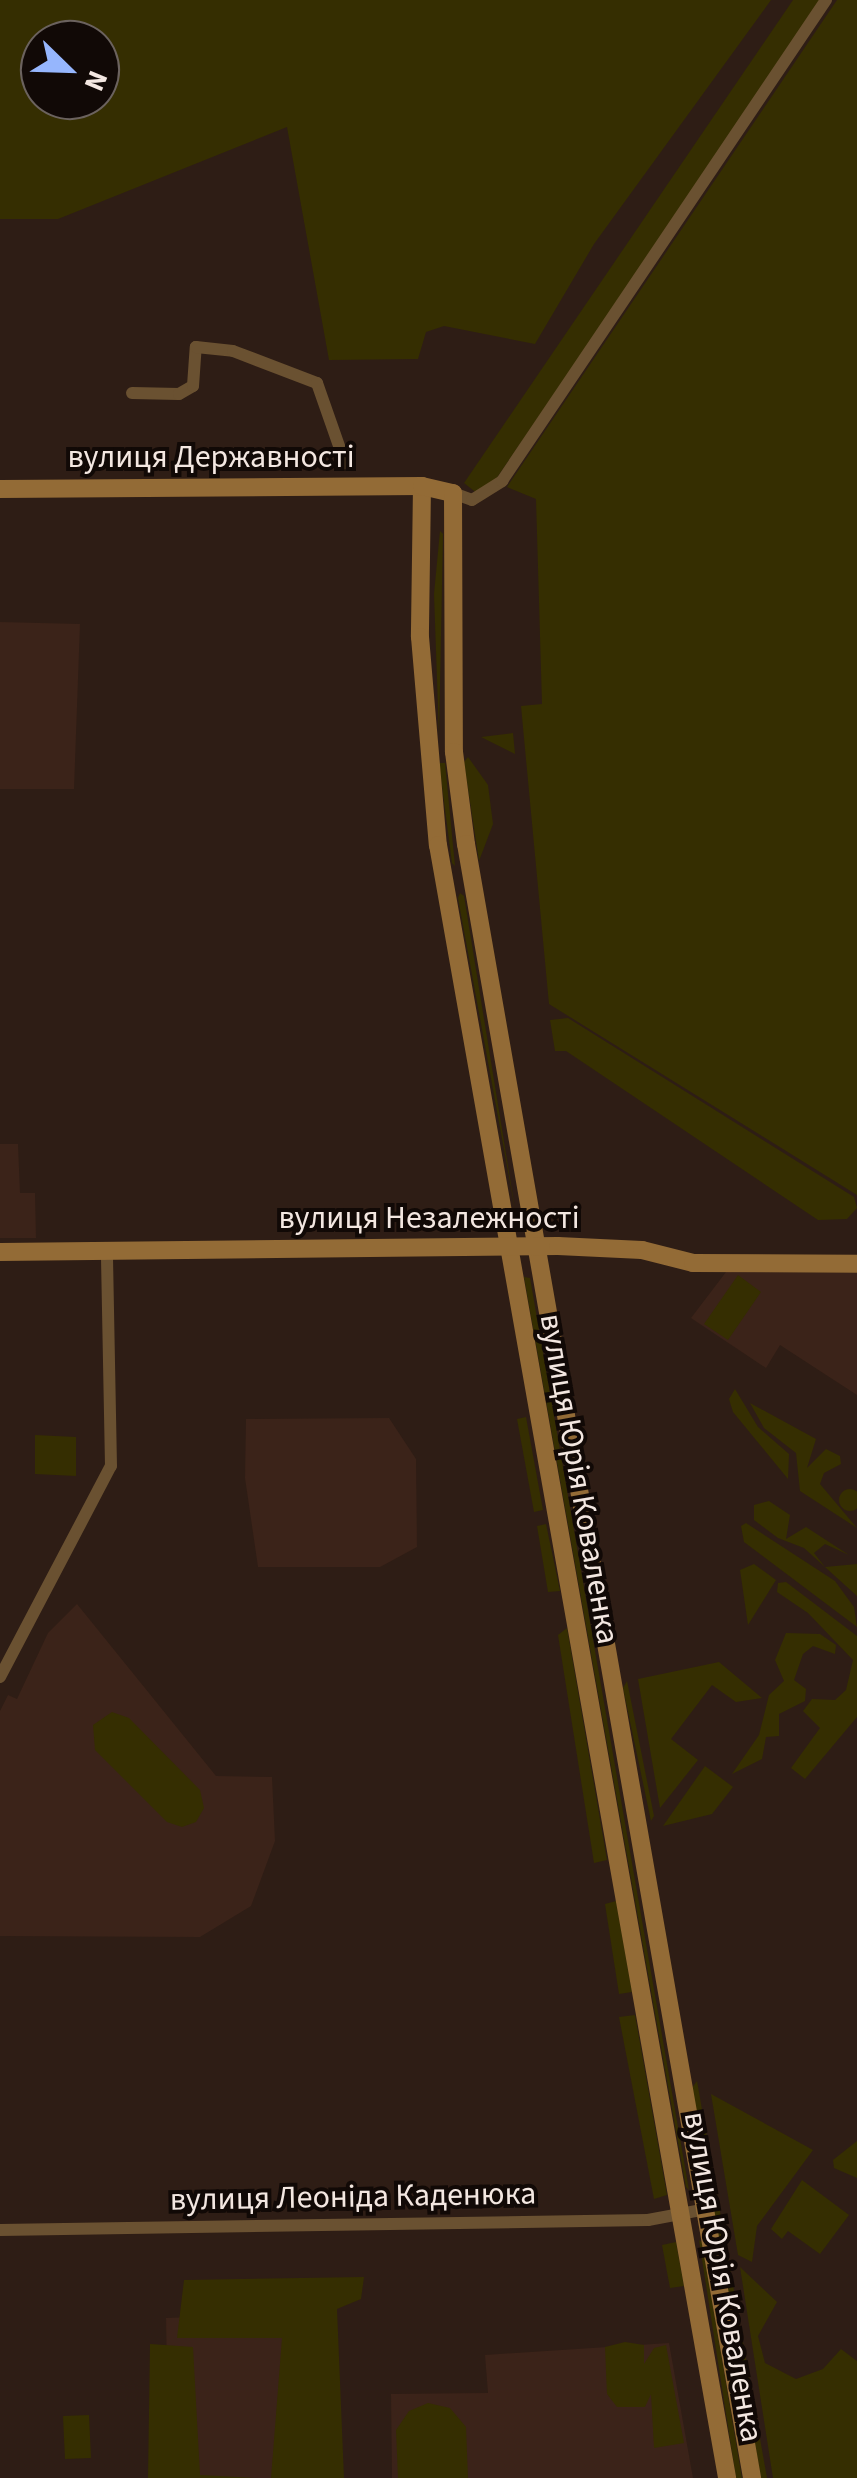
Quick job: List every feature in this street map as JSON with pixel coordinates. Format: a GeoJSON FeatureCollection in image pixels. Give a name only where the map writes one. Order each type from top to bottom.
{"type":"FeatureCollection","features":[{"type":"Feature","properties":{"kind":"main road","name":"вулиця Державності"},"geometry":{"type":"LineString","coordinates":[[0,489],[422,486],[453,494]]}},
{"type":"Feature","properties":{"kind":"main road","name":"вулиця Юрія Коваленка"},"geometry":{"type":"LineString","coordinates":[[422,486],[427,754],[506,1246],[727,2478]]}},
{"type":"Feature","properties":{"kind":"main road","name":"вулиця Юрія Коваленка"},"geometry":{"type":"LineString","coordinates":[[453,494],[454,752],[534,1246],[752,2478]]}},
{"type":"Feature","properties":{"kind":"main road","name":"вулиця Незалежності"},"geometry":{"type":"LineString","coordinates":[[0,1252],[534,1246],[642,1250],[694,1264],[857,1264]]}},
{"type":"Feature","properties":{"kind":"street"},"geometry":{"type":"LineString","coordinates":[[453,494],[472,500],[502,481],[826,0]]}},
{"type":"Feature","properties":{"kind":"street"},"geometry":{"type":"LineString","coordinates":[[132,393],[179,394],[194,386],[196,347],[232,351],[317,383],[345,464]]}},
{"type":"Feature","properties":{"kind":"street"},"geometry":{"type":"LineString","coordinates":[[0,1678],[112,1466],[107,1251]]}},
{"type":"Feature","properties":{"kind":"street","name":"вулиця Леоніда Каденюка"},"geometry":{"type":"LineString","coordinates":[[0,2230],[648,2220],[706,2209]]}},
{"type":"Feature","properties":{"kind":"shaded area"},"geometry":{"type":"Polygon","coordinates":[[[0,0],[771,0],[594,244],[535,344],[444,326],[426,332],[418,359],[329,360],[287,127],[58,219],[0,219],[0,0]]]}},
{"type":"Feature","properties":{"kind":"shaded area"},"geometry":{"type":"Polygon","coordinates":[[[793,0],[823,0],[483,498],[464,483],[793,0]]]}},
{"type":"Feature","properties":{"kind":"shaded area"},"geometry":{"type":"Polygon","coordinates":[[[837,0],[857,0],[857,1195],[549,1004],[521,706],[542,704],[536,499],[507,487],[837,0]]]}},
{"type":"Feature","properties":{"kind":"shaded area"},"geometry":{"type":"Polygon","coordinates":[[[440,531],[443,534],[439,735],[434,594],[440,531]]]}},
{"type":"Feature","properties":{"kind":"shaded area"},"geometry":{"type":"Polygon","coordinates":[[[0,622],[80,624],[74,789],[0,789],[0,622]]]}},
{"type":"Feature","properties":{"kind":"shaded area"},"geometry":{"type":"Polygon","coordinates":[[[513,733],[515,754],[481,737],[513,733]]]}},
{"type":"Feature","properties":{"kind":"shaded area"},"geometry":{"type":"Polygon","coordinates":[[[468,757],[488,785],[493,824],[479,861],[464,762],[468,757]]]}},
{"type":"Feature","properties":{"kind":"shaded area"},"geometry":{"type":"Polygon","coordinates":[[[439,763],[445,763],[455,866],[452,863],[439,763]]]}},
{"type":"Feature","properties":{"kind":"shaded area"},"geometry":{"type":"Polygon","coordinates":[[[460,893],[464,896],[516,1215],[458,898],[460,893]]]}},
{"type":"Feature","properties":{"kind":"shaded area"},"geometry":{"type":"Polygon","coordinates":[[[568,1018],[854,1197],[857,1208],[847,1219],[818,1220],[566,1051],[555,1051],[550,1020],[568,1018]]]}},
{"type":"Feature","properties":{"kind":"shaded area"},"geometry":{"type":"Polygon","coordinates":[[[0,1144],[18,1144],[20,1193],[35,1193],[36,1238],[0,1238],[0,1144]]]}},
{"type":"Feature","properties":{"kind":"shaded area"},"geometry":{"type":"Polygon","coordinates":[[[726,1272],[857,1273],[857,1395],[780,1345],[766,1368],[691,1318],[726,1272]]]}},
{"type":"Feature","properties":{"kind":"shaded area"},"geometry":{"type":"Polygon","coordinates":[[[738,1275],[761,1292],[728,1340],[704,1324],[738,1275]]]}},
{"type":"Feature","properties":{"kind":"shaded area"},"geometry":{"type":"Polygon","coordinates":[[[524,1277],[530,1278],[689,2190],[686,2187],[524,1277]]]}},
{"type":"Feature","properties":{"kind":"shaded area"},"geometry":{"type":"Polygon","coordinates":[[[735,1389],[758,1427],[789,1454],[788,1479],[733,1412],[729,1399],[735,1389]]]}},
{"type":"Feature","properties":{"kind":"shaded area"},"geometry":{"type":"Polygon","coordinates":[[[750,1403],[816,1439],[807,1468],[826,1449],[840,1456],[841,1464],[824,1473],[820,1484],[857,1528],[800,1491],[796,1453],[764,1428],[750,1403]]]}},
{"type":"Feature","properties":{"kind":"shaded area"},"geometry":{"type":"Polygon","coordinates":[[[526,1417],[543,1510],[534,1512],[517,1419],[526,1417]]]}},
{"type":"Feature","properties":{"kind":"shaded area"},"geometry":{"type":"Polygon","coordinates":[[[389,1418],[416,1459],[417,1547],[380,1567],[258,1567],[245,1478],[246,1419],[389,1418]]]}},
{"type":"Feature","properties":{"kind":"shaded area"},"geometry":{"type":"Polygon","coordinates":[[[35,1435],[76,1437],[76,1476],[35,1474],[35,1435]]]}},
{"type":"Feature","properties":{"kind":"shaded area"},"geometry":{"type":"Polygon","coordinates":[[[846,1489],[854,1489],[861,1500],[854,1511],[846,1511],[839,1504],[839,1496],[846,1489]]]}},
{"type":"Feature","properties":{"kind":"shaded area"},"geometry":{"type":"Polygon","coordinates":[[[769,1501],[790,1515],[786,1539],[806,1527],[849,1555],[825,1544],[814,1553],[825,1567],[857,1564],[857,1596],[804,1548],[778,1538],[754,1520],[754,1505],[769,1501]]]}},
{"type":"Feature","properties":{"kind":"shaded area"},"geometry":{"type":"Polygon","coordinates":[[[746,1523],[835,1581],[854,1607],[857,1627],[744,1542],[741,1526],[746,1523]]]}},
{"type":"Feature","properties":{"kind":"shaded area"},"geometry":{"type":"Polygon","coordinates":[[[546,1524],[560,1591],[548,1592],[537,1526],[546,1524]]]}},
{"type":"Feature","properties":{"kind":"shaded area"},"geometry":{"type":"Polygon","coordinates":[[[754,1564],[776,1580],[748,1625],[740,1570],[754,1564]]]}},
{"type":"Feature","properties":{"kind":"shaded area"},"geometry":{"type":"Polygon","coordinates":[[[786,1582],[857,1636],[857,1717],[805,1779],[791,1768],[820,1728],[803,1711],[812,1699],[835,1700],[846,1690],[853,1660],[808,1613],[777,1592],[778,1583],[786,1582]]]}},
{"type":"Feature","properties":{"kind":"shaded area"},"geometry":{"type":"Polygon","coordinates":[[[77,1604],[216,1776],[272,1777],[275,1841],[251,1906],[200,1937],[0,1936],[0,1711],[8,1695],[17,1699],[48,1633],[77,1604]]]}},
{"type":"Feature","properties":{"kind":"shaded area"},"geometry":{"type":"Polygon","coordinates":[[[567,1628],[607,1860],[594,1863],[558,1635],[567,1628]]]}},
{"type":"Feature","properties":{"kind":"shaded area"},"geometry":{"type":"Polygon","coordinates":[[[786,1633],[820,1634],[836,1645],[835,1654],[813,1646],[803,1654],[794,1680],[806,1689],[805,1701],[779,1714],[779,1736],[766,1737],[762,1759],[732,1774],[759,1735],[769,1695],[784,1681],[775,1660],[786,1633]]]}},
{"type":"Feature","properties":{"kind":"shaded area"},"geometry":{"type":"Polygon","coordinates":[[[719,1662],[762,1698],[736,1702],[712,1685],[671,1739],[698,1760],[660,1808],[638,1679],[719,1662]]]}},
{"type":"Feature","properties":{"kind":"shaded area"},"geometry":{"type":"Polygon","coordinates":[[[627,1681],[654,1816],[651,1821],[623,1688],[627,1681]]]}},
{"type":"Feature","properties":{"kind":"shaded area"},"geometry":{"type":"Polygon","coordinates":[[[112,1712],[129,1718],[200,1790],[204,1808],[196,1822],[182,1827],[167,1822],[95,1750],[93,1725],[112,1712]]]}},
{"type":"Feature","properties":{"kind":"shaded area"},"geometry":{"type":"Polygon","coordinates":[[[705,1766],[733,1787],[712,1814],[663,1826],[705,1766]]]}},
{"type":"Feature","properties":{"kind":"shaded area"},"geometry":{"type":"Polygon","coordinates":[[[616,1901],[632,1992],[619,1994],[605,1904],[616,1901]]]}},
{"type":"Feature","properties":{"kind":"shaded area"},"geometry":{"type":"Polygon","coordinates":[[[635,2015],[667,2195],[654,2199],[619,2017],[635,2015]]]}},
{"type":"Feature","properties":{"kind":"shaded area"},"geometry":{"type":"Polygon","coordinates":[[[697,2081],[767,2478],[761,2478],[692,2088],[697,2081]]]}},
{"type":"Feature","properties":{"kind":"shaded area"},"geometry":{"type":"Polygon","coordinates":[[[711,2094],[813,2150],[757,2226],[752,2262],[738,2255],[711,2094]]]}},
{"type":"Feature","properties":{"kind":"shaded area"},"geometry":{"type":"Polygon","coordinates":[[[857,2141],[857,2178],[834,2168],[833,2160],[857,2141]]]}},
{"type":"Feature","properties":{"kind":"shaded area"},"geometry":{"type":"Polygon","coordinates":[[[802,2180],[849,2215],[820,2254],[788,2231],[782,2239],[771,2229],[802,2180]]]}},
{"type":"Feature","properties":{"kind":"shaded area"},"geometry":{"type":"Polygon","coordinates":[[[699,2240],[702,2242],[742,2478],[736,2478],[699,2240]]]}},
{"type":"Feature","properties":{"kind":"shaded area"},"geometry":{"type":"Polygon","coordinates":[[[676,2242],[684,2286],[670,2288],[662,2245],[676,2242]]]}},
{"type":"Feature","properties":{"kind":"shaded area"},"geometry":{"type":"Polygon","coordinates":[[[740,2267],[777,2302],[758,2336],[765,2363],[796,2379],[823,2369],[841,2349],[857,2361],[857,2478],[773,2478],[740,2267]]]}},
{"type":"Feature","properties":{"kind":"shaded area"},"geometry":{"type":"Polygon","coordinates":[[[364,2277],[361,2299],[337,2309],[344,2478],[271,2478],[282,2338],[177,2338],[184,2280],[364,2277]]]}},
{"type":"Feature","properties":{"kind":"shaded area"},"geometry":{"type":"Polygon","coordinates":[[[308,2313],[308,2478],[169,2478],[166,2318],[308,2313]]]}},
{"type":"Feature","properties":{"kind":"shaded area"},"geometry":{"type":"Polygon","coordinates":[[[625,2342],[644,2345],[644,2364],[654,2348],[666,2345],[684,2443],[654,2448],[651,2394],[645,2407],[617,2407],[607,2394],[605,2347],[625,2342]]]}},
{"type":"Feature","properties":{"kind":"shaded area"},"geometry":{"type":"Polygon","coordinates":[[[669,2343],[693,2478],[392,2478],[391,2394],[488,2393],[485,2355],[669,2343]]]}},
{"type":"Feature","properties":{"kind":"shaded area"},"geometry":{"type":"Polygon","coordinates":[[[150,2344],[193,2347],[200,2475],[258,2478],[148,2478],[150,2344]]]}},
{"type":"Feature","properties":{"kind":"shaded area"},"geometry":{"type":"Polygon","coordinates":[[[428,2403],[450,2408],[466,2427],[468,2478],[398,2478],[396,2430],[409,2411],[428,2403]]]}},
{"type":"Feature","properties":{"kind":"shaded area"},"geometry":{"type":"Polygon","coordinates":[[[89,2415],[91,2458],[65,2459],[63,2416],[89,2415]]]}}]}
